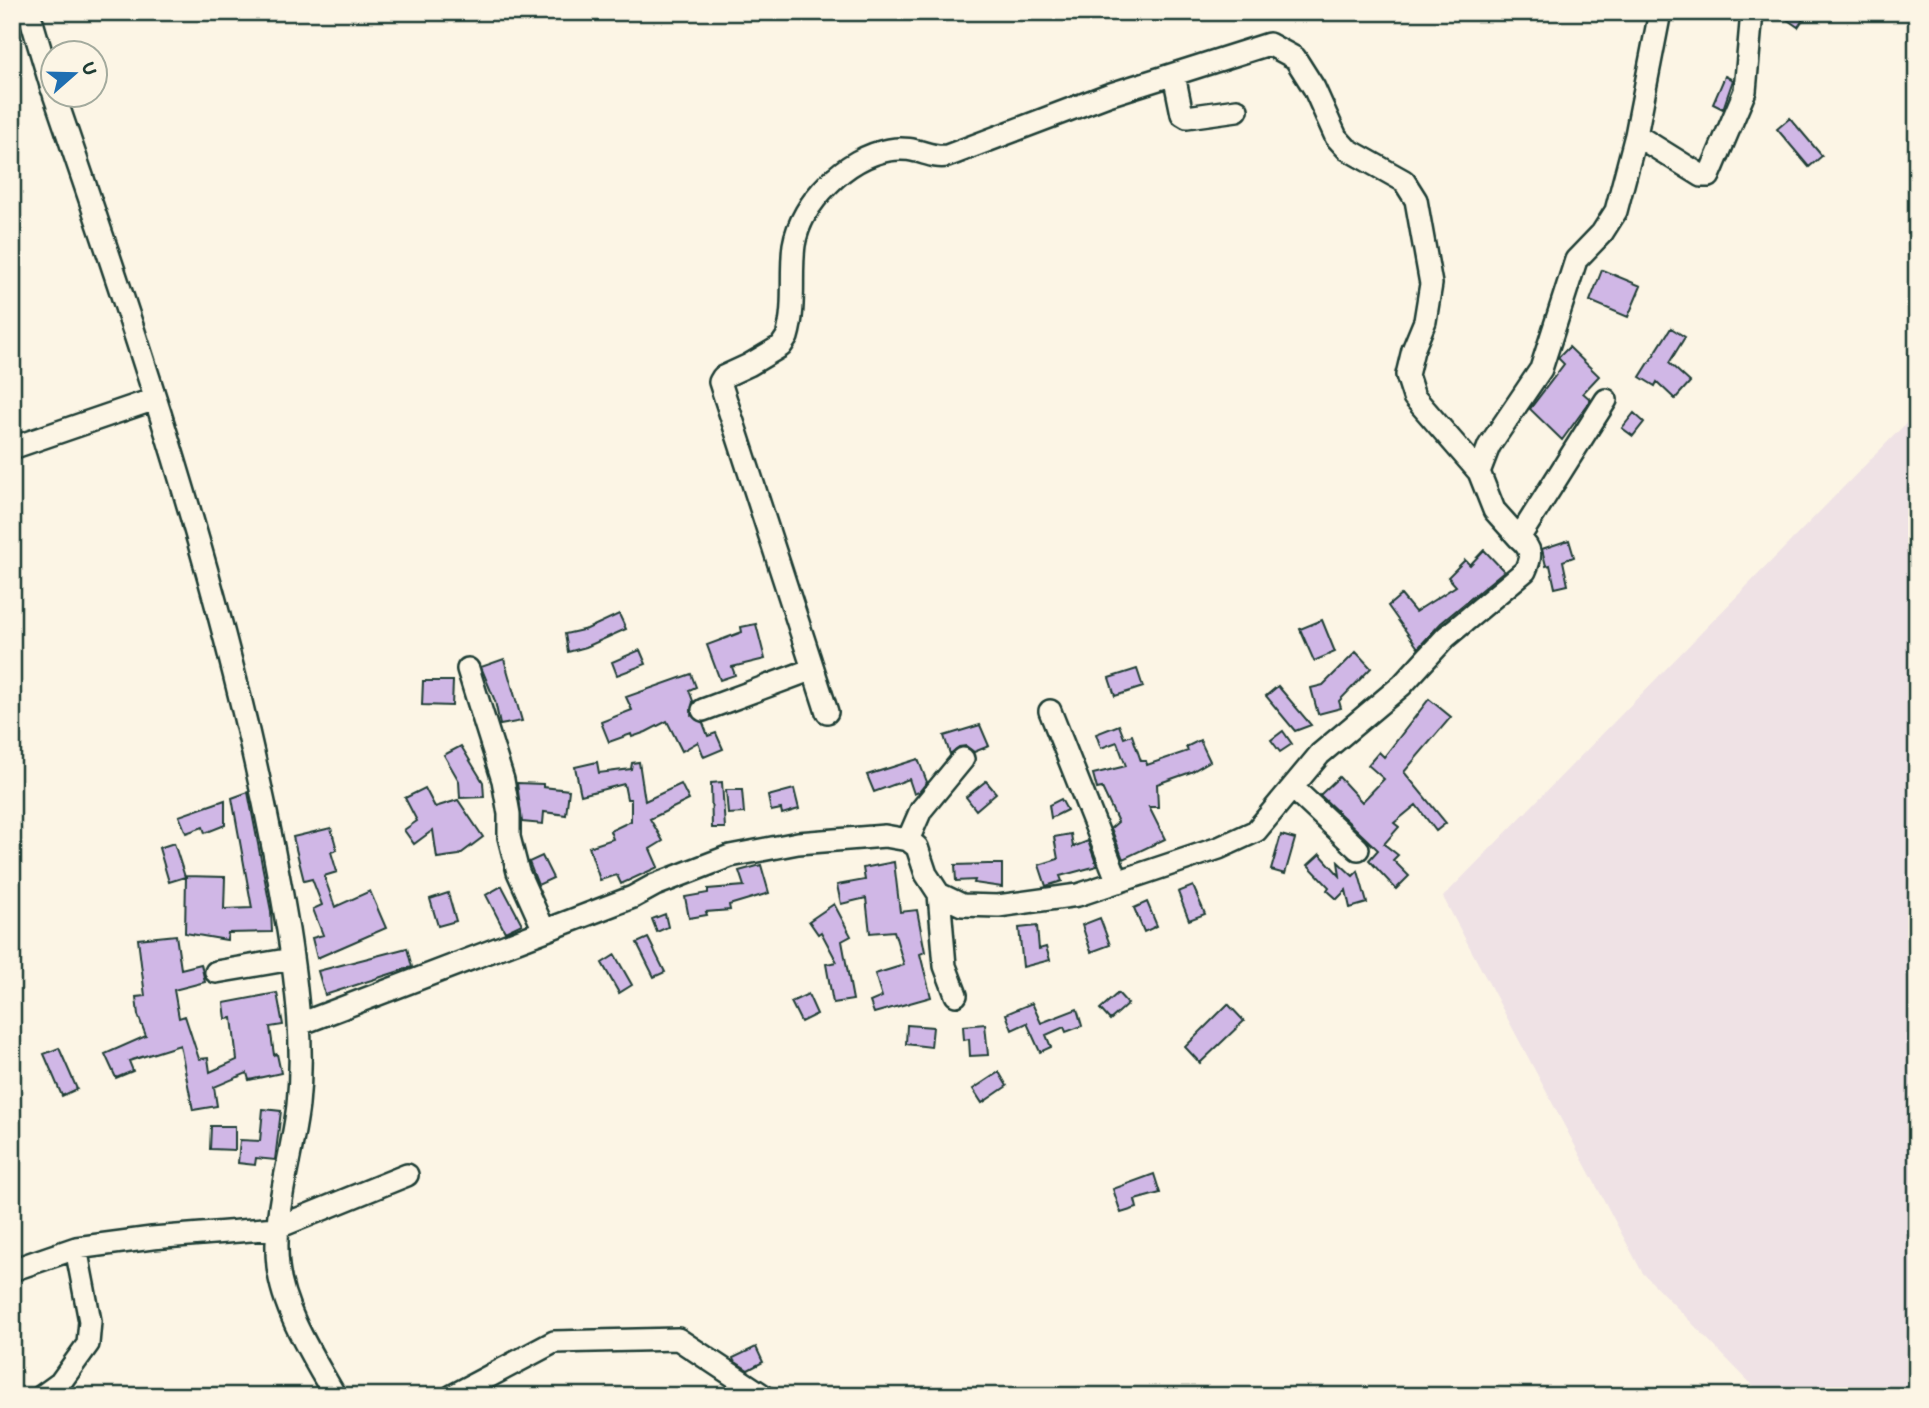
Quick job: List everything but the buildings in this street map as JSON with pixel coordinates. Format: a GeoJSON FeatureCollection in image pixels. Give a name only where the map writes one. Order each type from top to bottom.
{"type":"FeatureCollection","features":[{"type":"Feature","properties":{"kind":"street"},"geometry":{"type":"LineString","coordinates":[[29,12],[38,42]]}},
{"type":"Feature","properties":{"kind":"street"},"geometry":{"type":"LineString","coordinates":[[1479,472],[1489,446],[1541,369],[1576,260],[1602,233],[1616,211],[1636,135],[1660,12]]}},
{"type":"Feature","properties":{"kind":"street"},"geometry":{"type":"LineString","coordinates":[[1636,135],[1702,176],[1709,176],[1745,91],[1752,12]]}},
{"type":"Feature","properties":{"kind":"street"},"geometry":{"type":"LineString","coordinates":[[827,712],[720,382],[723,377],[781,346],[787,337],[794,245],[799,226],[810,207],[826,187],[869,156],[913,148],[939,157],[947,156],[1108,94],[1269,44],[1295,58],[1314,88],[1336,137],[1347,149],[1405,181],[1416,200],[1432,284],[1425,321],[1413,350],[1407,375],[1413,397],[1479,472],[1494,510],[1528,545],[1531,555],[1525,571],[1446,638],[1402,685],[1320,754],[1256,831],[1199,856],[1078,895],[998,906],[962,905],[939,894]]}},
{"type":"Feature","properties":{"kind":"street"},"geometry":{"type":"LineString","coordinates":[[1174,75],[1182,114],[1187,117],[1237,110]]}},
{"type":"Feature","properties":{"kind":"street"},"geometry":{"type":"LineString","coordinates":[[59,108],[141,346],[223,626],[241,697],[292,958],[300,1024],[298,1103],[276,1228],[278,1268],[286,1298],[311,1354],[335,1396]]}},
{"type":"Feature","properties":{"kind":"street"},"geometry":{"type":"LineString","coordinates":[[12,448],[155,400]]}},
{"type":"Feature","properties":{"kind":"street"},"geometry":{"type":"LineString","coordinates":[[1519,538],[1606,400]]}},
{"type":"Feature","properties":{"kind":"street"},"geometry":{"type":"LineString","coordinates":[[468,668],[503,780],[509,814],[509,837],[518,872],[544,930]]}},
{"type":"Feature","properties":{"kind":"street"},"geometry":{"type":"LineString","coordinates":[[703,710],[813,669]]}},
{"type":"Feature","properties":{"kind":"street"},"geometry":{"type":"LineString","coordinates":[[1050,711],[1118,882]]}},
{"type":"Feature","properties":{"kind":"street"},"geometry":{"type":"LineString","coordinates":[[908,840],[921,810],[963,759]]}},
{"type":"Feature","properties":{"kind":"street"},"geometry":{"type":"LineString","coordinates":[[1293,788],[1358,849]]}},
{"type":"Feature","properties":{"kind":"street"},"geometry":{"type":"LineString","coordinates":[[300,1024],[730,856],[855,836],[908,840],[917,847],[926,874],[939,894],[945,965],[956,995]]}},
{"type":"Feature","properties":{"kind":"street"},"geometry":{"type":"LineString","coordinates":[[216,972],[292,958]]}},
{"type":"Feature","properties":{"kind":"street"},"geometry":{"type":"LineString","coordinates":[[12,1270],[76,1248],[152,1238],[276,1228],[407,1175]]}},
{"type":"Feature","properties":{"kind":"street"},"geometry":{"type":"LineString","coordinates":[[42,1396],[60,1383],[88,1344],[90,1321],[76,1248]]}},
{"type":"Feature","properties":{"kind":"street"},"geometry":{"type":"LineString","coordinates":[[452,1396],[554,1342],[678,1339],[764,1396]]}},
{"type":"Feature","properties":{"kind":"shaded area"},"geometry":{"type":"Polygon","coordinates":[[[1917,412],[1917,1396],[1763,1396],[1642,1272],[1443,897],[1917,412]]]}}]}
